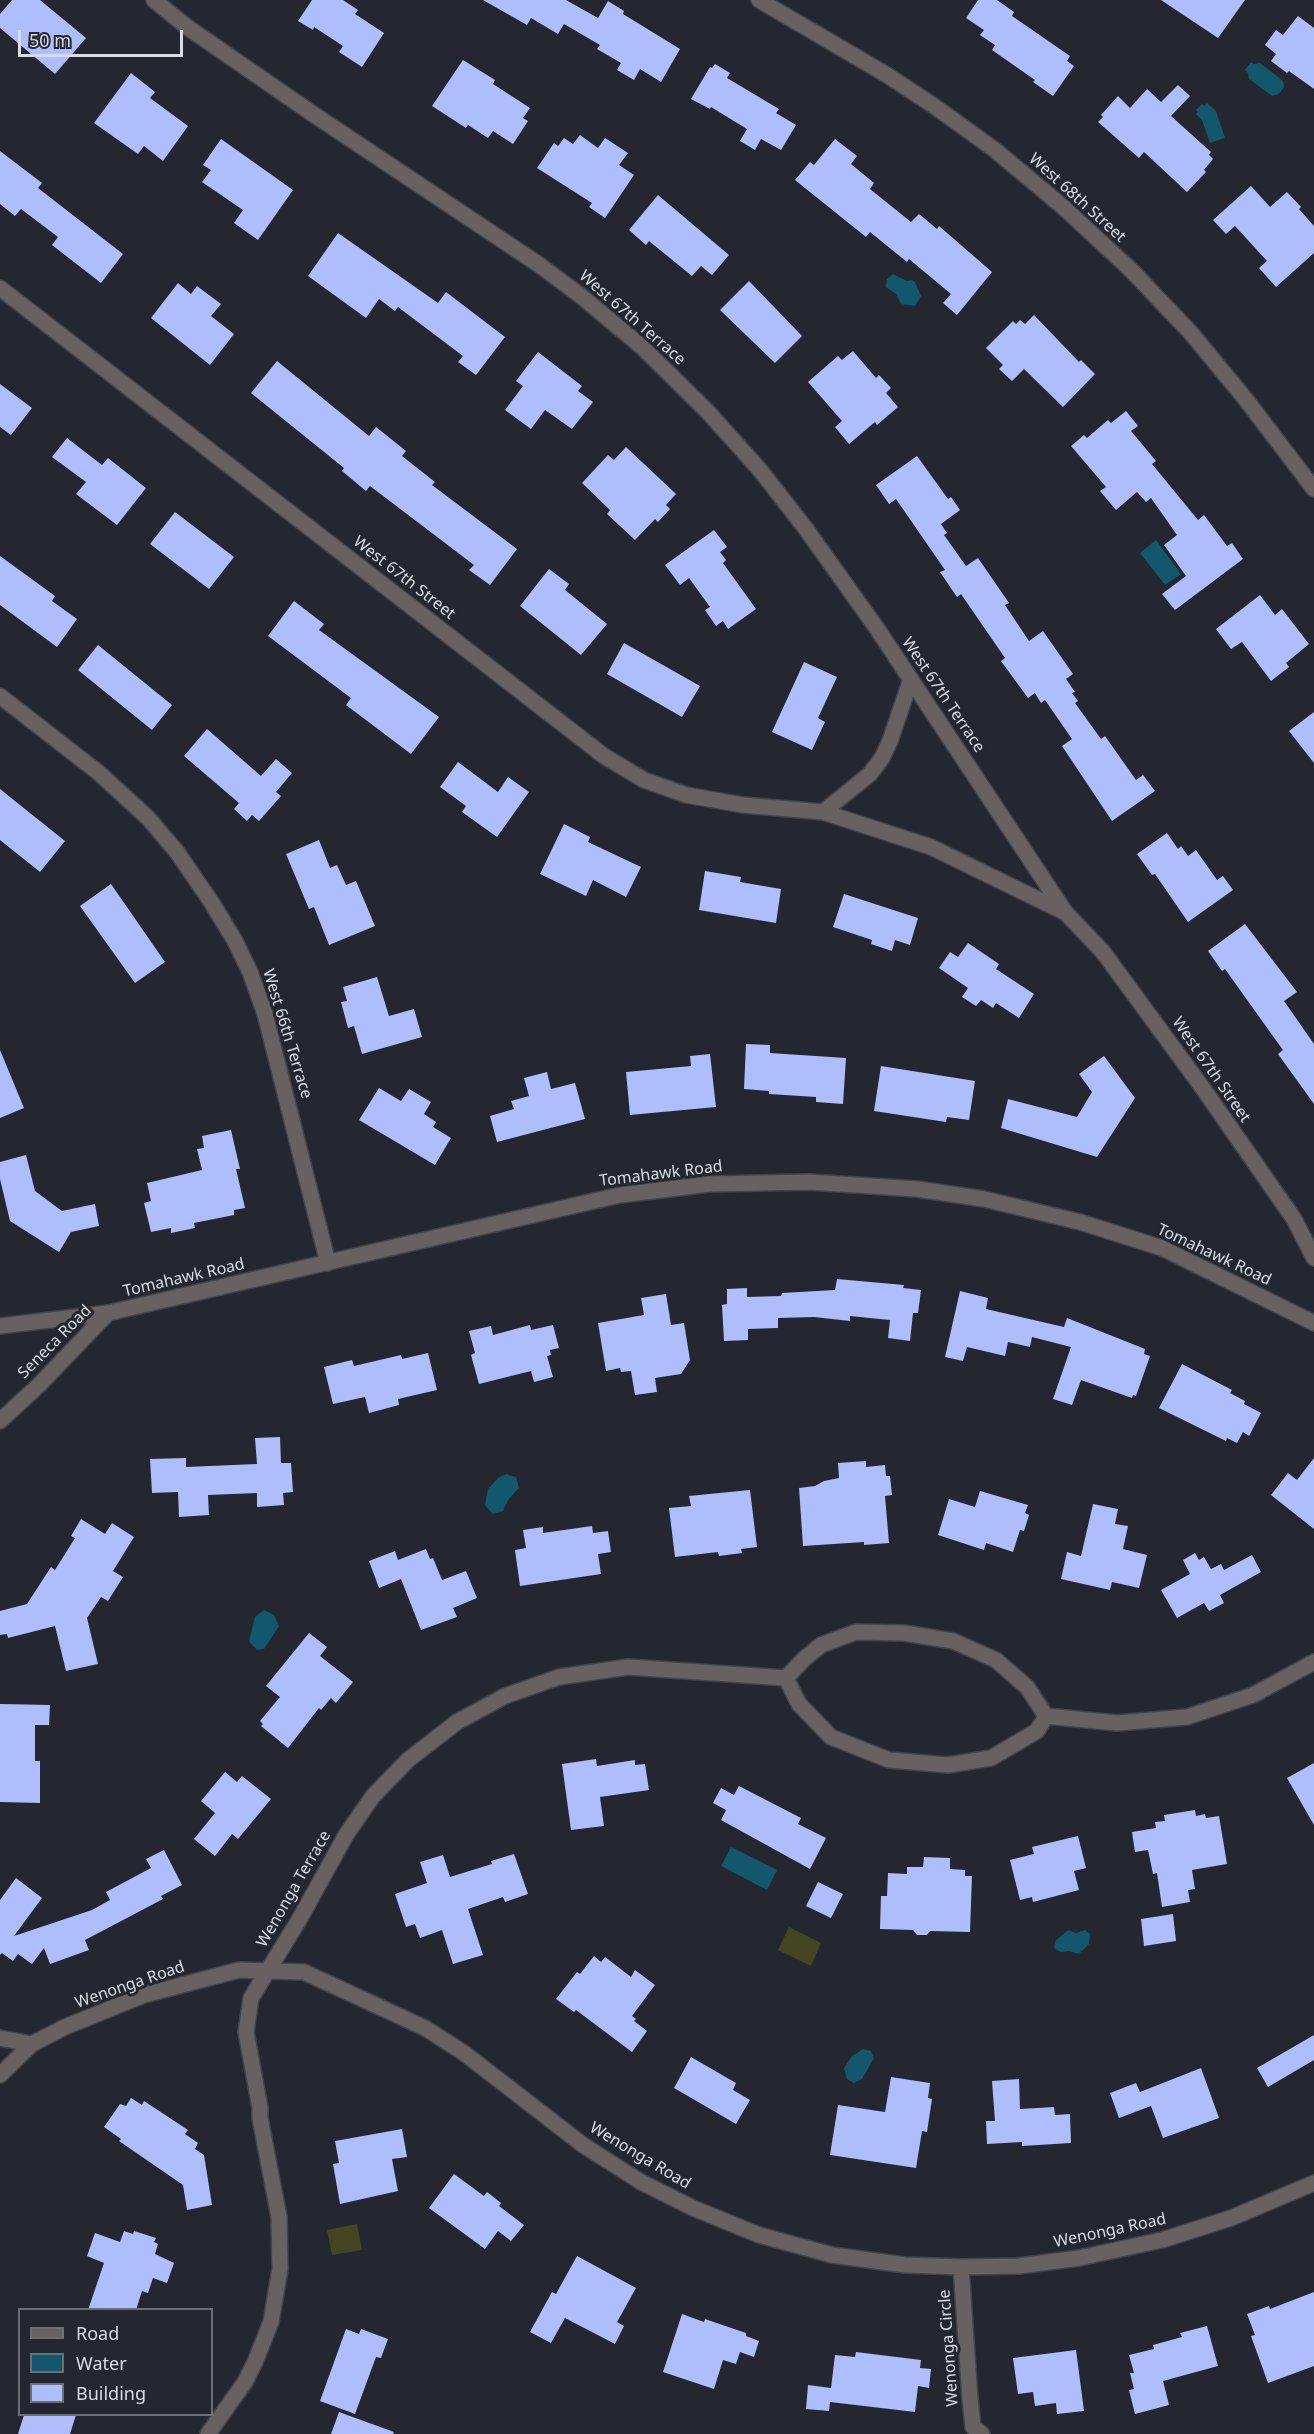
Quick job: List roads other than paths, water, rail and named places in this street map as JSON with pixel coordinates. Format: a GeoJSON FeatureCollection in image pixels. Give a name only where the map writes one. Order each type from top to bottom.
{"type":"FeatureCollection","features":[{"type":"Feature","properties":{"kind":"street","name":"West 67th Terrace"},"geometry":{"type":"LineString","coordinates":[[154,0],[188,27],[313,114],[538,264],[581,296],[642,347],[708,412],[760,470],[806,529],[976,777]]}},
{"type":"Feature","properties":{"kind":"street","name":"West 68th Street"},"geometry":{"type":"LineString","coordinates":[[759,0],[934,106],[995,150],[1062,206],[1131,270],[1191,333],[1247,401],[1314,489]]}},
{"type":"Feature","properties":{"kind":"street","name":"West 67th Street"},"geometry":{"type":"LineString","coordinates":[[0,288],[625,770],[644,780],[686,795],[753,806],[823,812],[931,847],[1065,912]]}},
{"type":"Feature","properties":{"kind":"street"},"geometry":{"type":"LineString","coordinates":[[823,812],[870,774],[882,758],[911,679]]}},
{"type":"Feature","properties":{"kind":"street","name":"West 66th Terrace"},"geometry":{"type":"LineString","coordinates":[[0,696],[99,773],[148,818],[177,852],[235,940],[250,972],[265,1014],[328,1263]]}},
{"type":"Feature","properties":{"kind":"street","name":"West 67th Street"},"geometry":{"type":"LineString","coordinates":[[976,777],[1065,912],[1103,952],[1203,1087],[1294,1219],[1314,1258]]}},
{"type":"Feature","properties":{"kind":"street","name":"Tomahawk Road"},"geometry":{"type":"LineString","coordinates":[[2,1324],[108,1313],[620,1195],[710,1184],[809,1182],[917,1189],[984,1199],[1080,1222],[1162,1248],[1314,1323]]}},
{"type":"Feature","properties":{"kind":"street","name":"Seneca Road"},"geometry":{"type":"LineString","coordinates":[[0,1421],[39,1385],[108,1313]]}},
{"type":"Feature","properties":{"kind":"street"},"geometry":{"type":"LineString","coordinates":[[856,1632],[904,1633],[953,1641],[996,1660],[1027,1687],[1046,1716],[1037,1731],[991,1758],[948,1765],[889,1760],[831,1737],[799,1704],[786,1678],[821,1645],[838,1638],[856,1632]]}},
{"type":"Feature","properties":{"kind":"street"},"geometry":{"type":"LineString","coordinates":[[1046,1716],[1117,1723],[1186,1717],[1252,1695],[1314,1662]]}},
{"type":"Feature","properties":{"kind":"street","name":"Wenonga Terrace"},"geometry":{"type":"LineString","coordinates":[[208,2434],[239,2390],[255,2362],[271,2322],[279,2278],[281,2244],[279,2217],[246,2032],[250,1998],[299,1920],[346,1834],[373,1796],[408,1760],[457,1722],[506,1696],[559,1677],[628,1667],[786,1678]]}},
{"type":"Feature","properties":{"kind":"street","name":"Wenonga Road"},"geometry":{"type":"LineString","coordinates":[[0,2075],[32,2044],[72,2024],[172,1986],[239,1970],[304,1972],[425,2028],[464,2053],[583,2145],[641,2182],[693,2208],[759,2235],[832,2255],[905,2265],[961,2267],[1039,2263],[1079,2258],[1162,2240],[1232,2218],[1314,2183]]}},
{"type":"Feature","properties":{"kind":"street"},"geometry":{"type":"LineString","coordinates":[[0,2038],[32,2044]]}},
{"type":"Feature","properties":{"kind":"street","name":"Wenonga Circle"},"geometry":{"type":"LineString","coordinates":[[961,2267],[974,2432]]}},
{"type":"Feature","properties":{"kind":"water"},"geometry":{"type":"Polygon","coordinates":[[[1251,62],[1260,63],[1283,81],[1284,87],[1279,94],[1272,96],[1249,79],[1245,70],[1251,62]]]}},
{"type":"Feature","properties":{"kind":"water"},"geometry":{"type":"Polygon","coordinates":[[[1207,103],[1216,111],[1225,138],[1210,143],[1202,120],[1196,114],[1198,112],[1196,110],[1202,104],[1204,106],[1207,103]]]}},
{"type":"Feature","properties":{"kind":"water"},"geometry":{"type":"Polygon","coordinates":[[[893,274],[915,282],[921,296],[915,306],[901,304],[896,294],[886,287],[887,279],[893,274]]]}},
{"type":"Feature","properties":{"kind":"water"},"geometry":{"type":"Polygon","coordinates":[[[1156,540],[1181,574],[1165,585],[1140,553],[1156,540]]]}},
{"type":"Feature","properties":{"kind":"water"},"geometry":{"type":"Polygon","coordinates":[[[506,1474],[516,1477],[519,1488],[508,1500],[503,1511],[493,1514],[485,1505],[488,1489],[498,1478],[506,1474]]]}},
{"type":"Feature","properties":{"kind":"water"},"geometry":{"type":"Polygon","coordinates":[[[264,1610],[274,1615],[279,1626],[264,1649],[257,1650],[249,1641],[255,1617],[264,1610]]]}},
{"type":"Feature","properties":{"kind":"water"},"geometry":{"type":"Polygon","coordinates":[[[731,1847],[777,1870],[767,1890],[721,1866],[731,1847]]]}},
{"type":"Feature","properties":{"kind":"water"},"geometry":{"type":"Polygon","coordinates":[[[1068,1930],[1076,1933],[1085,1930],[1090,1934],[1089,1944],[1079,1954],[1055,1949],[1056,1940],[1068,1930]]]}},
{"type":"Feature","properties":{"kind":"water"},"geometry":{"type":"Polygon","coordinates":[[[863,2049],[871,2051],[874,2058],[862,2079],[854,2083],[847,2079],[844,2068],[852,2056],[863,2049]]]}}]}
